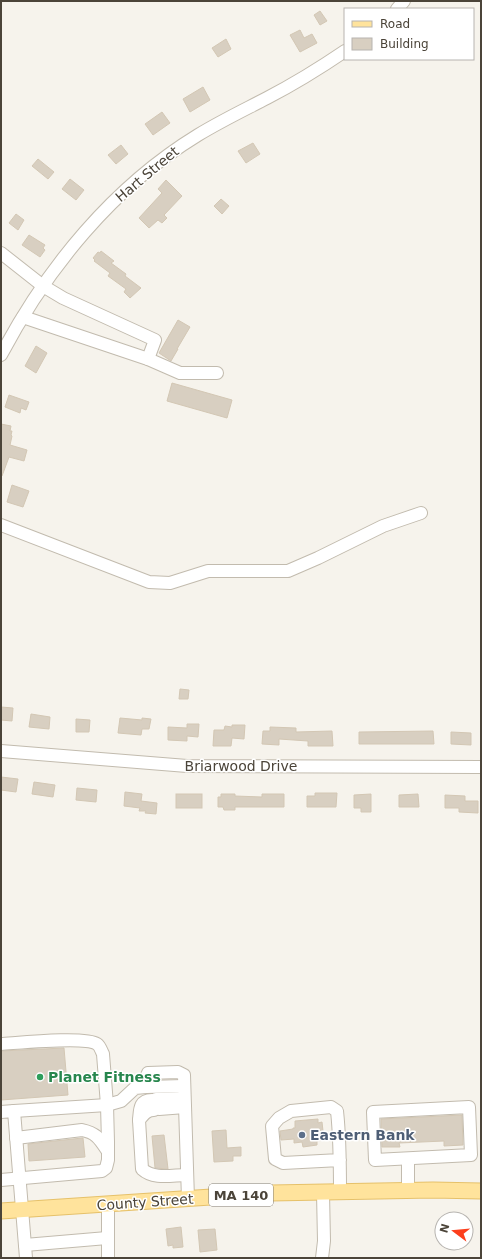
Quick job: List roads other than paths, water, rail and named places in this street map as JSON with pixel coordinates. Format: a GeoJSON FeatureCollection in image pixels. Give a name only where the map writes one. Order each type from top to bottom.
{"type":"FeatureCollection","features":[{"type":"Feature","properties":{"kind":"main road","name":"County Street"},"geometry":{"type":"LineString","coordinates":[[1,1212],[271,1193],[481,1191]]}},
{"type":"Feature","properties":{"kind":"street","name":"Hart Street"},"geometry":{"type":"LineString","coordinates":[[1,355],[43,286],[73,246],[125,190],[161,160],[216,124],[273,95],[344,52]]}},
{"type":"Feature","properties":{"kind":"street"},"geometry":{"type":"LineString","coordinates":[[1,253],[43,286],[64,298],[155,340],[148,359]]}},
{"type":"Feature","properties":{"kind":"street"},"geometry":{"type":"LineString","coordinates":[[23,317],[148,359],[180,373],[217,373]]}},
{"type":"Feature","properties":{"kind":"street"},"geometry":{"type":"LineString","coordinates":[[1,525],[149,582],[170,583],[208,571],[288,571],[383,526],[421,513]]}},
{"type":"Feature","properties":{"kind":"street","name":"Briarwood Drive"},"geometry":{"type":"LineString","coordinates":[[1,751],[193,766],[481,767]]}},
{"type":"Feature","properties":{"kind":"street"},"geometry":{"type":"LineString","coordinates":[[1,1044],[66,1040],[96,1043],[101,1048],[103,1054],[107,1105],[108,1160],[106,1168],[102,1171],[1,1180]]}},
{"type":"Feature","properties":{"kind":"street"},"geometry":{"type":"LineString","coordinates":[[1,1112],[107,1105],[121,1101],[135,1088],[146,1087],[145,1080],[148,1073],[178,1072],[184,1075],[188,1199]]}},
{"type":"Feature","properties":{"kind":"street"},"geometry":{"type":"LineString","coordinates":[[184,1097],[155,1104],[139,1120],[142,1169],[148,1174],[158,1176],[188,1175]]}},
{"type":"Feature","properties":{"kind":"street"},"geometry":{"type":"LineString","coordinates":[[340,1160],[283,1163],[275,1159],[272,1126],[278,1118],[291,1111],[331,1107],[337,1111],[340,1160],[340,1192]]}},
{"type":"Feature","properties":{"kind":"street"},"geometry":{"type":"LineString","coordinates":[[469,1107],[471,1155],[408,1159],[375,1160],[373,1112],[469,1107]]}},
{"type":"Feature","properties":{"kind":"street"},"geometry":{"type":"LineString","coordinates":[[14,1111],[26,1258]]}},
{"type":"Feature","properties":{"kind":"street"},"geometry":{"type":"LineString","coordinates":[[16,1138],[82,1130],[92,1132],[107,1150]]}},
{"type":"Feature","properties":{"kind":"street"},"geometry":{"type":"LineString","coordinates":[[408,1159],[408,1191]]}},
{"type":"Feature","properties":{"kind":"street"},"geometry":{"type":"LineString","coordinates":[[322,1258],[324,1241],[323,1192]]}},
{"type":"Feature","properties":{"kind":"street"},"geometry":{"type":"LineString","coordinates":[[108,1204],[108,1258]]}},
{"type":"Feature","properties":{"kind":"street"},"geometry":{"type":"LineString","coordinates":[[25,1245],[107,1238]]}},
{"type":"Feature","properties":{"kind":"place","name":"Planet Fitness"},"geometry":{"type":"Point","coordinates":[40,1077]}},
{"type":"Feature","properties":{"kind":"place","name":"Eastern Bank"},"geometry":{"type":"Point","coordinates":[302,1135]}}]}
